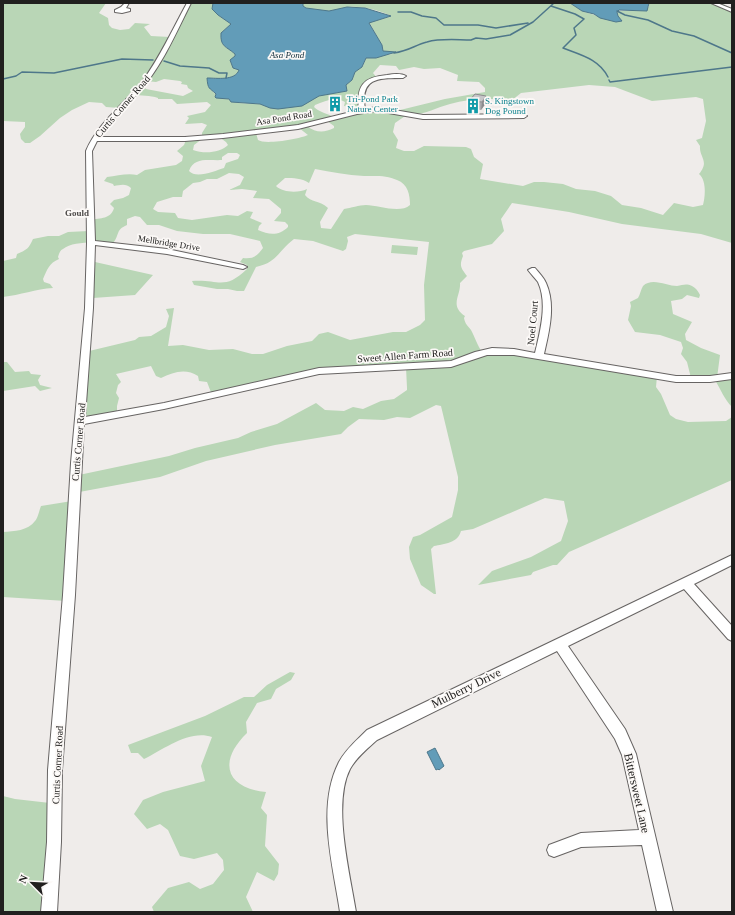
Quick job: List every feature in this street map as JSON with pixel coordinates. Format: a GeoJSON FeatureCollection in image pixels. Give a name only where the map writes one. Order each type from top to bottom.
{"type":"FeatureCollection","features":[{"type":"Feature","properties":{"kind":"street"},"geometry":{"type":"LineString","coordinates":[[123,8],[127,3]]}},
{"type":"Feature","properties":{"kind":"street","name":"Curtis Corner Road"},"geometry":{"type":"LineString","coordinates":[[49,912],[54,842],[55,770],[89,308],[91,243],[88,151],[94,139],[142,85],[161,59],[189,3]]}},
{"type":"Feature","properties":{"kind":"street"},"geometry":{"type":"LineString","coordinates":[[713,3],[732,11]]}},
{"type":"Feature","properties":{"kind":"street"},"geometry":{"type":"LineString","coordinates":[[362,111],[361,91],[364,86],[371,81],[381,78],[403,76]]}},
{"type":"Feature","properties":{"kind":"street","name":"Asa Pond Road"},"geometry":{"type":"LineString","coordinates":[[94,139],[185,139],[223,136],[298,127],[362,111],[386,110],[416,116],[434,117],[524,116]]}},
{"type":"Feature","properties":{"kind":"street","name":"Mellbridge Drive"},"geometry":{"type":"LineString","coordinates":[[91,243],[154,250],[243,267]]}},
{"type":"Feature","properties":{"kind":"street","name":"Noel Court"},"geometry":{"type":"LineString","coordinates":[[532,270],[542,284],[546,296],[546,308],[539,356]]}},
{"type":"Feature","properties":{"kind":"street","name":"Sweet Allen Farm Road"},"geometry":{"type":"LineString","coordinates":[[80,421],[164,406],[319,371],[451,364],[476,354],[490,351],[514,352],[676,379],[710,379],[732,376]]}},
{"type":"Feature","properties":{"kind":"street","name":"Mulberry Drive"},"geometry":{"type":"LineString","coordinates":[[348,912],[335,814],[337,790],[343,768],[356,750],[372,735],[732,560]]}},
{"type":"Feature","properties":{"kind":"street"},"geometry":{"type":"LineString","coordinates":[[686,583],[732,635]]}},
{"type":"Feature","properties":{"kind":"street","name":"Bittersweet Lane"},"geometry":{"type":"LineString","coordinates":[[559,644],[620,734],[629,754],[665,912]]}},
{"type":"Feature","properties":{"kind":"street"},"geometry":{"type":"LineString","coordinates":[[554,850],[581,840],[647,837]]}},
{"type":"Feature","properties":{"kind":"green space"},"geometry":{"type":"Polygon","coordinates":[[[3,3],[106,3],[99,13],[108,18],[109,25],[112,28],[120,30],[129,29],[135,23],[150,24],[144,27],[151,36],[170,37],[187,3],[213,3],[212,8],[218,15],[231,24],[221,33],[221,38],[224,46],[235,54],[234,58],[230,60],[233,68],[239,70],[234,76],[208,78],[208,86],[216,95],[216,98],[225,98],[238,103],[260,104],[273,108],[309,102],[312,98],[321,94],[347,91],[346,85],[352,80],[355,72],[363,66],[366,58],[376,58],[383,55],[393,54],[383,52],[382,45],[369,22],[389,17],[389,15],[359,7],[320,11],[306,8],[303,6],[303,3],[570,3],[582,11],[616,22],[618,16],[617,11],[630,11],[649,7],[649,3],[727,3],[721,6],[732,11],[732,243],[701,234],[622,224],[569,212],[512,203],[501,219],[504,231],[492,244],[464,251],[462,253],[463,256],[461,267],[467,276],[460,283],[457,304],[460,312],[465,316],[465,322],[471,330],[482,352],[499,351],[657,376],[656,387],[661,394],[670,415],[676,419],[688,422],[726,421],[732,417],[732,480],[569,552],[557,565],[533,572],[531,575],[478,585],[492,571],[531,557],[561,541],[568,521],[564,501],[545,498],[473,529],[461,531],[454,540],[446,544],[434,546],[431,549],[436,594],[421,585],[410,559],[409,547],[413,537],[420,535],[452,517],[458,490],[458,477],[441,406],[436,405],[410,418],[397,417],[384,420],[359,419],[341,434],[275,445],[206,461],[160,477],[74,493],[74,476],[169,456],[238,438],[251,432],[277,424],[316,403],[325,410],[344,411],[353,407],[363,409],[381,401],[394,399],[407,390],[406,367],[339,369],[212,395],[207,382],[199,381],[198,376],[189,372],[180,372],[161,378],[156,376],[151,366],[116,374],[121,382],[118,385],[116,393],[119,398],[117,412],[79,420],[85,352],[135,340],[139,337],[151,336],[166,327],[169,316],[166,309],[174,308],[168,346],[183,345],[209,350],[233,349],[252,354],[263,354],[287,346],[312,341],[319,334],[328,332],[350,340],[393,332],[406,332],[420,325],[425,320],[424,285],[429,242],[355,234],[347,237],[348,241],[346,249],[343,251],[313,241],[294,239],[269,262],[256,267],[244,291],[237,291],[194,285],[192,281],[227,282],[239,276],[247,269],[247,265],[240,262],[243,258],[250,258],[259,253],[263,248],[260,241],[230,234],[203,234],[177,231],[159,225],[147,225],[140,217],[135,216],[127,219],[127,225],[119,231],[113,243],[80,243],[68,246],[61,250],[58,257],[59,259],[47,270],[43,279],[44,282],[50,284],[53,288],[3,297],[3,261],[16,258],[17,254],[29,247],[33,239],[48,236],[59,236],[68,232],[89,231],[90,220],[108,216],[113,212],[114,208],[110,204],[114,200],[129,195],[131,188],[129,186],[114,186],[113,184],[104,181],[107,177],[126,174],[137,175],[145,170],[176,165],[182,161],[183,156],[177,151],[184,145],[186,140],[202,139],[202,133],[207,125],[202,123],[185,124],[189,118],[187,116],[205,112],[211,105],[207,102],[177,104],[172,99],[158,99],[152,96],[133,95],[120,108],[106,107],[102,103],[89,102],[72,110],[60,118],[30,143],[25,143],[21,139],[20,134],[25,127],[25,122],[3,121],[3,3]],[[380,65],[373,73],[378,79],[364,88],[363,110],[344,106],[345,102],[338,99],[326,101],[315,105],[314,107],[319,111],[335,118],[376,110],[396,111],[445,99],[485,92],[485,88],[479,82],[457,81],[458,75],[440,68],[424,69],[414,67],[399,70],[396,66],[380,65]],[[164,79],[156,82],[146,81],[142,85],[146,89],[183,96],[193,91],[188,88],[187,85],[181,84],[182,82],[180,81],[164,79]],[[589,85],[521,93],[511,101],[496,99],[473,100],[450,104],[424,113],[408,114],[395,123],[393,132],[398,140],[396,148],[404,151],[414,151],[424,146],[466,147],[471,149],[474,157],[483,164],[480,179],[523,186],[534,182],[563,184],[576,189],[595,191],[611,196],[622,205],[641,208],[663,215],[674,203],[693,207],[703,205],[705,194],[704,185],[702,177],[699,174],[704,166],[704,162],[700,146],[696,140],[702,138],[706,121],[703,99],[696,97],[652,101],[615,87],[589,85]],[[327,121],[307,126],[317,131],[327,131],[334,128],[334,126],[327,121]],[[299,128],[256,133],[258,140],[275,142],[308,135],[299,128]],[[219,137],[202,139],[194,145],[193,150],[207,152],[225,148],[228,145],[219,137]],[[228,153],[222,157],[222,160],[198,161],[191,166],[189,171],[196,174],[206,174],[216,171],[224,168],[226,163],[238,159],[240,155],[237,153],[228,153]],[[315,169],[309,183],[303,180],[285,178],[276,186],[291,192],[307,189],[305,195],[307,198],[325,205],[328,208],[320,222],[321,228],[331,229],[344,209],[361,205],[371,205],[401,209],[410,205],[410,197],[404,184],[389,177],[351,175],[315,169]],[[229,173],[217,179],[207,179],[193,183],[183,191],[182,197],[173,197],[157,202],[153,209],[158,212],[175,213],[178,218],[192,220],[227,215],[238,216],[247,211],[253,212],[250,218],[262,223],[258,230],[262,232],[274,234],[285,230],[288,227],[285,222],[274,221],[281,213],[281,209],[269,199],[253,198],[257,191],[242,189],[229,190],[240,185],[244,177],[239,174],[229,173]]]}},
{"type":"Feature","properties":{"kind":"green space"},"geometry":{"type":"Polygon","coordinates":[[[392,245],[418,247],[417,255],[391,253],[392,245]]]}},
{"type":"Feature","properties":{"kind":"green space"},"geometry":{"type":"Polygon","coordinates":[[[95,262],[153,275],[135,295],[93,298],[95,262]]]}},
{"type":"Feature","properties":{"kind":"green space"},"geometry":{"type":"Polygon","coordinates":[[[651,282],[673,286],[684,284],[692,286],[698,291],[700,295],[699,298],[687,295],[682,299],[671,301],[673,314],[692,322],[685,334],[686,340],[701,348],[720,355],[717,378],[732,376],[732,407],[715,380],[691,378],[687,362],[681,354],[683,348],[681,342],[660,335],[635,332],[628,320],[631,306],[630,302],[638,298],[643,286],[651,282]]]}},
{"type":"Feature","properties":{"kind":"green space"},"geometry":{"type":"Polygon","coordinates":[[[3,362],[7,362],[15,372],[29,371],[31,374],[41,375],[38,380],[40,385],[52,388],[40,391],[35,386],[3,391],[3,362]]]}},
{"type":"Feature","properties":{"kind":"green space"},"geometry":{"type":"Polygon","coordinates":[[[72,501],[66,601],[3,597],[3,532],[20,530],[29,527],[36,520],[41,506],[72,501]]]}},
{"type":"Feature","properties":{"kind":"green space"},"geometry":{"type":"Polygon","coordinates":[[[290,672],[295,673],[291,680],[276,689],[271,699],[257,703],[246,722],[247,733],[232,753],[229,763],[230,772],[234,779],[242,785],[266,792],[261,808],[267,815],[265,846],[279,864],[278,874],[274,881],[257,872],[246,897],[253,912],[154,912],[152,907],[168,888],[189,882],[200,889],[213,884],[224,870],[223,860],[217,853],[194,859],[180,856],[168,830],[160,824],[147,829],[134,814],[143,800],[163,792],[205,781],[201,766],[212,737],[204,735],[186,738],[177,741],[144,759],[138,753],[131,753],[128,745],[205,716],[244,697],[254,697],[267,685],[290,672]]]}},
{"type":"Feature","properties":{"kind":"green space"},"geometry":{"type":"Polygon","coordinates":[[[3,796],[50,803],[47,912],[3,912],[3,796]]]}},
{"type":"Feature","properties":{"kind":"water","name":"Asa Pond"},"geometry":{"type":"Polygon","coordinates":[[[213,3],[303,3],[303,6],[306,8],[329,11],[347,7],[365,8],[391,16],[369,23],[382,45],[383,51],[396,52],[376,58],[366,58],[362,67],[355,72],[352,80],[346,85],[347,91],[319,96],[302,106],[278,109],[260,104],[231,102],[229,99],[216,98],[216,94],[208,86],[207,78],[234,76],[239,70],[233,68],[230,60],[235,56],[235,54],[224,46],[221,38],[221,33],[231,24],[212,9],[213,3]]]}},
{"type":"Feature","properties":{"kind":"water"},"geometry":{"type":"Polygon","coordinates":[[[570,3],[649,3],[647,11],[619,10],[617,12],[618,16],[622,21],[616,22],[582,11],[570,3]]]}},
{"type":"Feature","properties":{"kind":"water"},"geometry":{"type":"Polygon","coordinates":[[[435,748],[444,766],[439,770],[436,770],[427,752],[435,748]]]}},
{"type":"Feature","properties":{"kind":"building"},"geometry":{"type":"Polygon","coordinates":[[[475,94],[486,96],[482,102],[469,101],[475,94]]]}},
{"type":"Feature","properties":{"kind":"waterway"},"geometry":{"type":"LineString","coordinates":[[394,53],[432,41],[471,40],[476,38],[486,39],[510,35],[533,22],[554,3]]}},
{"type":"Feature","properties":{"kind":"waterway"},"geometry":{"type":"LineString","coordinates":[[551,6],[575,14],[584,19],[574,28],[576,35],[563,48],[589,58],[600,66],[608,77]]}},
{"type":"Feature","properties":{"kind":"waterway"},"geometry":{"type":"LineString","coordinates":[[617,11],[625,15],[648,20],[672,31],[694,36],[732,53]]}},
{"type":"Feature","properties":{"kind":"waterway"},"geometry":{"type":"LineString","coordinates":[[398,12],[411,12],[422,16],[436,18],[444,25],[478,25],[496,28],[528,23]]}},
{"type":"Feature","properties":{"kind":"waterway"},"geometry":{"type":"LineString","coordinates":[[3,79],[16,76],[22,72],[54,73],[122,59],[153,60]]}},
{"type":"Feature","properties":{"kind":"waterway"},"geometry":{"type":"LineString","coordinates":[[164,61],[180,66],[209,68],[219,73],[227,73],[226,78]]}},
{"type":"Feature","properties":{"kind":"waterway"},"geometry":{"type":"LineString","coordinates":[[609,80],[610,82],[732,67]]}},
{"type":"Feature","properties":{"kind":"place","name":"Tri-Pond Park Nature Center"},"geometry":{"type":"Point","coordinates":[335,104]}},
{"type":"Feature","properties":{"kind":"place","name":"S. Kingstown Dog Pound"},"geometry":{"type":"Point","coordinates":[473,106]}},
{"type":"Feature","properties":{"kind":"district","name":"Gould"},"geometry":{"type":"Point","coordinates":[77,213]}}]}
